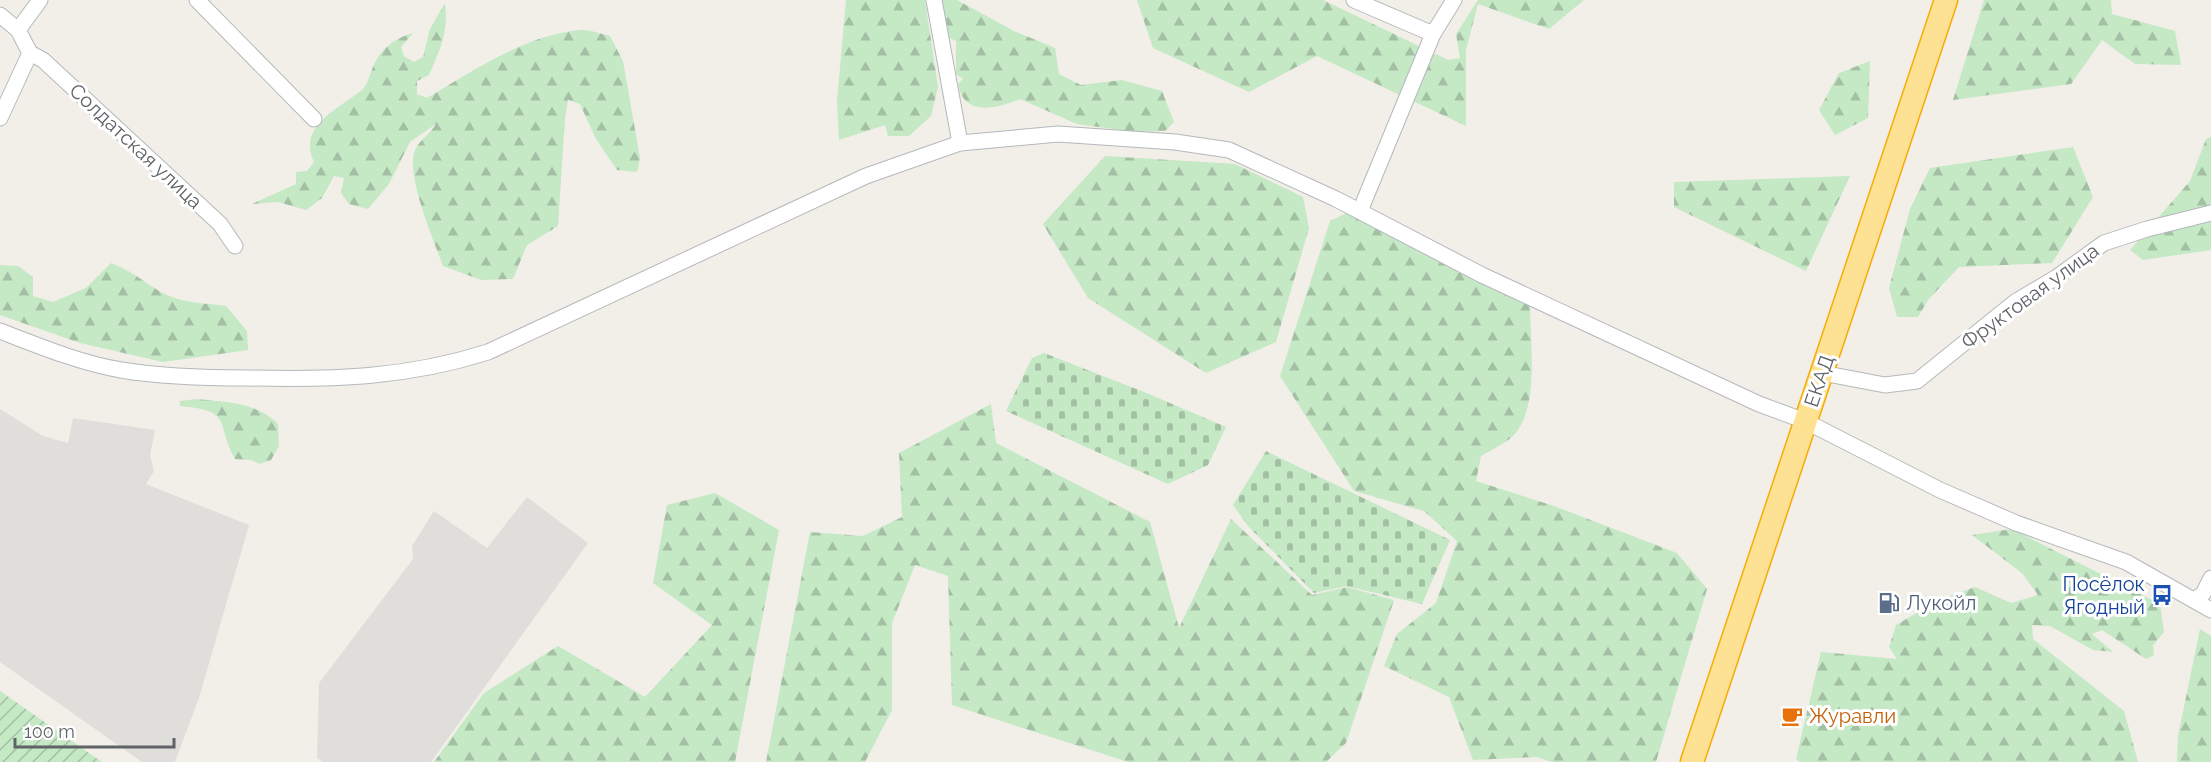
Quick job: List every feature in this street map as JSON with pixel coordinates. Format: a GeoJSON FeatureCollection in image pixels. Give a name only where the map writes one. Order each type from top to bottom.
{"type":"FeatureCollection","features":[{"type":"Feature","properties":{"kind":"highway","name":"ЕКАД"},"geometry":{"type":"LineString","coordinates":[[1692,762],[1946,0]]}},
{"type":"Feature","properties":{"kind":"street"},"geometry":{"type":"LineString","coordinates":[[18,30],[39,0]]}},
{"type":"Feature","properties":{"kind":"street"},"geometry":{"type":"LineString","coordinates":[[197,0],[314,119]]}},
{"type":"Feature","properties":{"kind":"street"},"geometry":{"type":"LineString","coordinates":[[934,0],[960,143]]}},
{"type":"Feature","properties":{"kind":"street"},"geometry":{"type":"LineString","coordinates":[[1354,0],[1433,33]]}},
{"type":"Feature","properties":{"kind":"street"},"geometry":{"type":"LineString","coordinates":[[1360,211],[1433,33],[1454,0]]}},
{"type":"Feature","properties":{"kind":"street","name":"Солдатская улица"},"geometry":{"type":"LineString","coordinates":[[0,15],[18,30],[30,53],[43,60],[220,224],[235,246]]}},
{"type":"Feature","properties":{"kind":"street"},"geometry":{"type":"LineString","coordinates":[[0,118],[30,53]]}},
{"type":"Feature","properties":{"kind":"street"},"geometry":{"type":"LineString","coordinates":[[0,331],[97,364],[166,375],[337,380],[450,364],[488,352],[866,176],[960,143],[1058,134],[1229,150],[1271,167],[1482,275],[1759,404],[1805,421],[1940,490],[2016,524],[2126,562],[2202,596],[2211,610]]}},
{"type":"Feature","properties":{"kind":"street","name":"Фруктовая улица"},"geometry":{"type":"LineString","coordinates":[[1822,373],[1880,384],[1917,381],[2015,302],[2057,277],[2104,243],[2147,229],[2211,213]]}},
{"type":"Feature","properties":{"kind":"street"},"geometry":{"type":"LineString","coordinates":[[1865,392],[1880,384]]}},
{"type":"Feature","properties":{"kind":"street"},"geometry":{"type":"LineString","coordinates":[[2202,596],[2211,578]]}},
{"type":"Feature","properties":{"kind":"shaded area"},"geometry":{"type":"Polygon","coordinates":[[[0,409],[43,436],[68,443],[73,418],[155,430],[150,455],[154,471],[146,484],[249,525],[199,698],[175,762],[142,762],[0,662],[0,409]]]}},
{"type":"Feature","properties":{"kind":"shaded area"},"geometry":{"type":"Polygon","coordinates":[[[527,497],[588,543],[431,762],[323,762],[317,758],[319,683],[413,559],[412,546],[434,511],[487,548],[527,497]]]}},
{"type":"Feature","properties":{"kind":"green space"},"geometry":{"type":"Polygon","coordinates":[[[846,0],[925,0],[938,87],[931,116],[909,136],[888,136],[885,125],[839,140],[837,101],[846,0]]]}},
{"type":"Feature","properties":{"kind":"green space"},"geometry":{"type":"Polygon","coordinates":[[[941,0],[957,0],[1014,31],[1055,48],[1059,74],[1081,85],[1122,80],[1162,91],[1174,122],[1165,131],[1135,132],[1077,124],[1020,99],[992,107],[974,106],[961,95],[958,84],[963,79],[956,74],[956,41],[945,36],[941,0]]]}},
{"type":"Feature","properties":{"kind":"green space"},"geometry":{"type":"Polygon","coordinates":[[[1137,0],[1323,0],[1448,60],[1460,58],[1456,34],[1478,0],[1584,0],[1549,29],[1478,4],[1466,50],[1466,126],[1317,56],[1249,92],[1153,48],[1137,0]]]}},
{"type":"Feature","properties":{"kind":"green space"},"geometry":{"type":"Polygon","coordinates":[[[1984,0],[2111,0],[2112,14],[2175,31],[2181,65],[2135,64],[2102,40],[2071,84],[1953,100],[1984,0]]]}},
{"type":"Feature","properties":{"kind":"green space"},"geometry":{"type":"Polygon","coordinates":[[[445,3],[445,32],[440,48],[429,75],[417,81],[417,94],[427,98],[500,56],[559,33],[583,30],[610,36],[623,61],[640,158],[637,172],[617,170],[596,139],[580,104],[568,100],[558,226],[527,245],[513,279],[481,280],[443,266],[422,210],[413,164],[415,149],[436,124],[410,142],[389,184],[368,209],[349,204],[341,193],[344,178],[334,176],[322,198],[306,210],[278,202],[252,204],[296,184],[296,172],[307,171],[314,162],[310,149],[311,138],[316,128],[333,111],[363,89],[374,64],[387,47],[398,39],[413,33],[401,47],[404,56],[414,62],[423,57],[430,29],[445,3]]]}},
{"type":"Feature","properties":{"kind":"green space"},"geometry":{"type":"Polygon","coordinates":[[[1870,61],[1868,118],[1835,135],[1819,110],[1839,73],[1870,61]]]}},
{"type":"Feature","properties":{"kind":"green space"},"geometry":{"type":"Polygon","coordinates":[[[2211,137],[2211,250],[2143,260],[2130,250],[2190,181],[2206,139],[2211,137]]]}},
{"type":"Feature","properties":{"kind":"green space"},"geometry":{"type":"Polygon","coordinates":[[[2073,147],[2093,197],[2052,263],[1959,267],[1928,300],[1918,317],[1897,317],[1889,288],[1910,209],[1930,168],[2073,147]]]}},
{"type":"Feature","properties":{"kind":"green space"},"geometry":{"type":"Polygon","coordinates":[[[1105,156],[1235,164],[1303,197],[1309,228],[1276,342],[1206,373],[1088,298],[1043,224],[1105,156]]]}},
{"type":"Feature","properties":{"kind":"green space"},"geometry":{"type":"Polygon","coordinates":[[[1850,176],[1806,271],[1674,207],[1674,182],[1850,176]]]}},
{"type":"Feature","properties":{"kind":"green space"},"geometry":{"type":"Polygon","coordinates":[[[1347,213],[1530,306],[1532,375],[1527,410],[1513,436],[1481,456],[1476,481],[1554,506],[1677,553],[1707,589],[1656,762],[1552,762],[1537,757],[1473,760],[1449,697],[1384,666],[1397,634],[1436,603],[1457,541],[1424,511],[1354,491],[1280,376],[1330,221],[1347,213]]]}},
{"type":"Feature","properties":{"kind":"green space"},"geometry":{"type":"Polygon","coordinates":[[[111,263],[132,273],[168,296],[226,306],[247,331],[248,350],[163,362],[80,343],[0,315],[0,265],[18,266],[33,277],[33,296],[53,302],[86,288],[111,263]]]}},
{"type":"Feature","properties":{"kind":"green space"},"geometry":{"type":"Polygon","coordinates":[[[1044,353],[1226,427],[1208,465],[1168,484],[1006,411],[1032,358],[1044,353]]]}},
{"type":"Feature","properties":{"kind":"green space"},"geometry":{"type":"Polygon","coordinates":[[[197,399],[250,407],[278,424],[279,446],[271,460],[260,464],[251,460],[235,459],[216,415],[197,408],[180,406],[180,401],[197,399]]]}},
{"type":"Feature","properties":{"kind":"green space"},"geometry":{"type":"Polygon","coordinates":[[[991,404],[996,443],[1150,522],[1179,628],[1231,519],[1312,595],[1347,587],[1394,600],[1346,743],[1326,762],[1128,762],[952,705],[948,576],[915,565],[892,623],[892,710],[865,762],[766,762],[810,532],[863,536],[902,517],[899,453],[991,404]]]}},
{"type":"Feature","properties":{"kind":"green space"},"geometry":{"type":"Polygon","coordinates":[[[1266,451],[1450,540],[1422,604],[1346,586],[1314,593],[1248,526],[1233,505],[1266,451]]]}},
{"type":"Feature","properties":{"kind":"green space"},"geometry":{"type":"Polygon","coordinates":[[[715,493],[779,530],[735,762],[434,762],[484,693],[558,646],[645,697],[712,625],[653,583],[667,505],[715,493]]]}},
{"type":"Feature","properties":{"kind":"green space"},"geometry":{"type":"Polygon","coordinates":[[[2012,529],[2160,604],[2164,632],[2153,645],[2154,655],[2146,659],[2102,630],[2092,634],[2113,652],[2093,650],[2050,626],[2032,625],[2033,639],[2124,711],[2138,762],[1800,762],[1796,759],[1821,652],[1897,659],[1889,647],[1896,625],[1939,600],[1975,587],[2011,603],[2038,595],[2022,573],[1972,535],[2012,529]]]}},
{"type":"Feature","properties":{"kind":"green space"},"geometry":{"type":"Polygon","coordinates":[[[2200,629],[2211,636],[2211,762],[2177,762],[2178,736],[2200,629]]]}},
{"type":"Feature","properties":{"kind":"green space"},"geometry":{"type":"Polygon","coordinates":[[[0,691],[102,762],[0,762],[0,691]]]}},
{"type":"Feature","properties":{"kind":"place","name":"Посёлок Ягодный"},"geometry":{"type":"Point","coordinates":[2162,595]}},
{"type":"Feature","properties":{"kind":"place","name":"Лукойл"},"geometry":{"type":"Point","coordinates":[1889,603]}},
{"type":"Feature","properties":{"kind":"place","name":"Журавли"},"geometry":{"type":"Point","coordinates":[1792,716]}}]}
